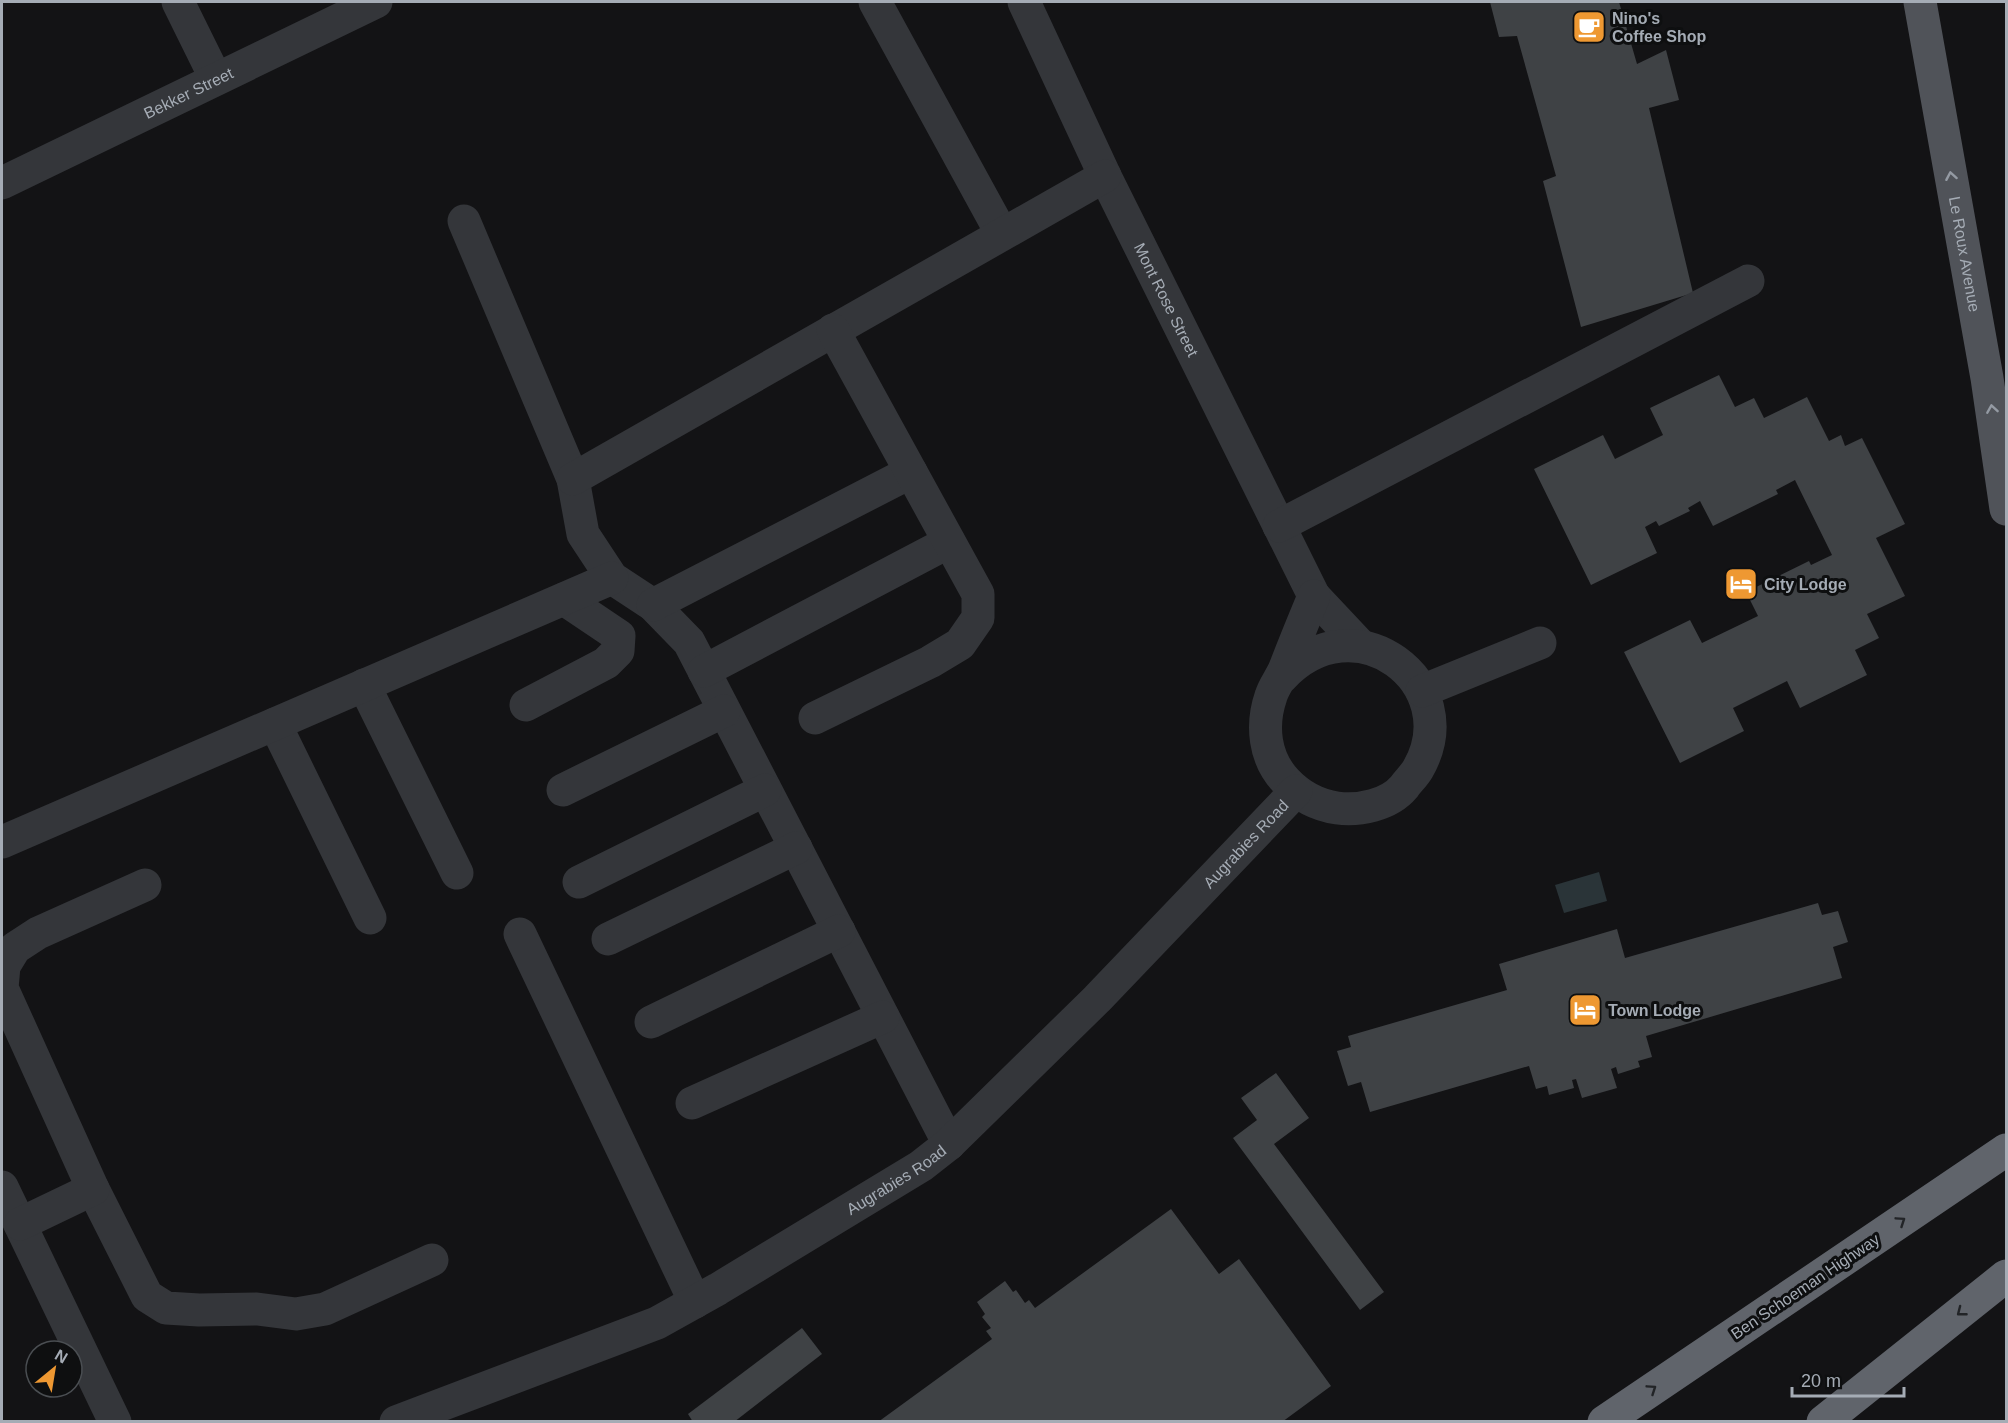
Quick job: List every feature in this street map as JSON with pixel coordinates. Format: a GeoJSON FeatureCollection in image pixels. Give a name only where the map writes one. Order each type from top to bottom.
{"type":"FeatureCollection","features":[{"type":"Feature","properties":{"kind":"highway","name":"Ben Schoeman Highway"},"geometry":{"type":"LineString","coordinates":[[1604,1422],[2007,1150]]}},
{"type":"Feature","properties":{"kind":"highway"},"geometry":{"type":"LineString","coordinates":[[1823,1422],[2007,1276]]}},
{"type":"Feature","properties":{"kind":"main road","name":"Le Roux Avenue"},"geometry":{"type":"LineString","coordinates":[[1920,2],[1987,378],[2007,509]]}},
{"type":"Feature","properties":{"kind":"street"},"geometry":{"type":"LineString","coordinates":[[178,2],[216,79]]}},
{"type":"Feature","properties":{"kind":"street","name":"Bekker Street"},"geometry":{"type":"LineString","coordinates":[[2,183],[376,2]]}},
{"type":"Feature","properties":{"kind":"street"},"geometry":{"type":"LineString","coordinates":[[875,2],[1002,234]]}},
{"type":"Feature","properties":{"kind":"street","name":"Mont Rose Street"},"geometry":{"type":"LineString","coordinates":[[1024,2],[1105,176],[1314,596],[1361,646]]}},
{"type":"Feature","properties":{"kind":"street"},"geometry":{"type":"LineString","coordinates":[[573,479],[1105,176]]}},
{"type":"Feature","properties":{"kind":"street"},"geometry":{"type":"LineString","coordinates":[[464,221],[573,479],[583,534],[612,578],[653,605],[689,642],[949,1144]]}},
{"type":"Feature","properties":{"kind":"street"},"geometry":{"type":"LineString","coordinates":[[1279,526],[1748,281]]}},
{"type":"Feature","properties":{"kind":"street"},"geometry":{"type":"LineString","coordinates":[[815,718],[930,662],[960,644],[978,618],[978,594],[833,330]]}},
{"type":"Feature","properties":{"kind":"street"},"geometry":{"type":"LineString","coordinates":[[653,605],[911,472]]}},
{"type":"Feature","properties":{"kind":"street"},"geometry":{"type":"LineString","coordinates":[[704,671],[949,542]]}},
{"type":"Feature","properties":{"kind":"street"},"geometry":{"type":"LineString","coordinates":[[2,842],[612,578]]}},
{"type":"Feature","properties":{"kind":"street"},"geometry":{"type":"LineString","coordinates":[[1281,678],[1293,664],[1325,648],[1343,645],[1361,646],[1390,657],[1413,678],[1422,692],[1429,717],[1428,744],[1418,770],[1401,790],[1377,804],[1351,810],[1322,806],[1296,791],[1273,763],[1267,746],[1266,711],[1314,596]]}},
{"type":"Feature","properties":{"kind":"street"},"geometry":{"type":"LineString","coordinates":[[526,705],[606,663],[618,651],[619,636],[564,599]]}},
{"type":"Feature","properties":{"kind":"street"},"geometry":{"type":"LineString","coordinates":[[1422,692],[1540,643]]}},
{"type":"Feature","properties":{"kind":"street"},"geometry":{"type":"LineString","coordinates":[[364,686],[457,873]]}},
{"type":"Feature","properties":{"kind":"street"},"geometry":{"type":"LineString","coordinates":[[563,790],[724,711]]}},
{"type":"Feature","properties":{"kind":"street"},"geometry":{"type":"LineString","coordinates":[[275,724],[370,918]]}},
{"type":"Feature","properties":{"kind":"street"},"geometry":{"type":"LineString","coordinates":[[579,882],[765,790]]}},
{"type":"Feature","properties":{"kind":"street","name":"Augrabies Road"},"geometry":{"type":"LineString","coordinates":[[396,1422],[657,1323],[921,1166],[949,1144],[1097,999],[1296,791]]}},
{"type":"Feature","properties":{"kind":"street"},"geometry":{"type":"LineString","coordinates":[[608,939],[796,848]]}},
{"type":"Feature","properties":{"kind":"street"},"geometry":{"type":"LineString","coordinates":[[145,885],[38,933],[15,948],[4,966],[2,988],[93,1189],[147,1296],[166,1308],[257,1309],[296,1314],[325,1309],[432,1260]]}},
{"type":"Feature","properties":{"kind":"street"},"geometry":{"type":"LineString","coordinates":[[651,1022],[838,931]]}},
{"type":"Feature","properties":{"kind":"street"},"geometry":{"type":"LineString","coordinates":[[520,934],[695,1302]]}},
{"type":"Feature","properties":{"kind":"street"},"geometry":{"type":"LineString","coordinates":[[692,1103],[883,1017]]}},
{"type":"Feature","properties":{"kind":"street"},"geometry":{"type":"LineString","coordinates":[[2,1187],[115,1422]]}},
{"type":"Feature","properties":{"kind":"street"},"geometry":{"type":"LineString","coordinates":[[20,1224],[93,1189]]}},
{"type":"Feature","properties":{"kind":"shaded area"},"geometry":{"type":"Polygon","coordinates":[[[1599,872],[1607,901],[1564,913],[1555,885],[1599,872]]]}},
{"type":"Feature","properties":{"kind":"building"},"geometry":{"type":"Polygon","coordinates":[[[1490,2],[1619,2],[1637,64],[1666,50],[1679,100],[1649,108],[1693,293],[1581,327],[1543,181],[1556,176],[1517,36],[1499,37],[1490,2]]]}},
{"type":"Feature","properties":{"kind":"building"},"geometry":{"type":"Polygon","coordinates":[[[1719,375],[1735,407],[1754,398],[1764,418],[1807,397],[1829,441],[1841,435],[1845,446],[1862,438],[1905,524],[1876,538],[1905,596],[1867,614],[1879,638],[1855,650],[1867,675],[1800,708],[1787,681],[1733,708],[1744,731],[1680,763],[1624,652],[1690,620],[1702,643],[1758,616],[1746,592],[1809,561],[1811,565],[1832,555],[1795,480],[1776,490],[1778,494],[1713,526],[1700,501],[1688,508],[1690,511],[1659,526],[1656,521],[1645,527],[1657,553],[1591,585],[1534,469],[1603,435],[1615,459],[1663,435],[1650,408],[1719,375]]]}},
{"type":"Feature","properties":{"kind":"building","name":"Town Lodge"},"geometry":{"type":"Polygon","coordinates":[[[1818,903],[1822,915],[1838,911],[1848,942],[1833,947],[1842,978],[1646,1036],[1652,1057],[1638,1061],[1640,1067],[1618,1074],[1616,1067],[1611,1069],[1617,1088],[1582,1098],[1576,1079],[1572,1080],[1574,1088],[1549,1095],[1547,1086],[1536,1089],[1529,1066],[1370,1112],[1361,1082],[1348,1086],[1337,1051],[1351,1047],[1348,1036],[1507,990],[1499,964],[1617,929],[1625,958],[1818,903]]]}},
{"type":"Feature","properties":{"kind":"building"},"geometry":{"type":"Polygon","coordinates":[[[1276,1073],[1309,1118],[1274,1144],[1384,1292],[1360,1310],[1233,1138],[1257,1120],[1241,1098],[1276,1073]]]}},
{"type":"Feature","properties":{"kind":"building"},"geometry":{"type":"Polygon","coordinates":[[[1171,1209],[1219,1274],[1239,1259],[1331,1386],[1282,1422],[878,1422],[992,1339],[986,1331],[991,1328],[982,1317],[985,1314],[977,1302],[1005,1281],[1013,1292],[1016,1290],[1025,1303],[1029,1300],[1035,1308],[1171,1209]]]}},
{"type":"Feature","properties":{"kind":"building"},"geometry":{"type":"Polygon","coordinates":[[[802,1328],[822,1354],[734,1422],[693,1422],[688,1414],[802,1328]]]}},
{"type":"Feature","properties":{"kind":"place","name":"Nino's Coffee Shop"},"geometry":{"type":"Point","coordinates":[1589,27]}},
{"type":"Feature","properties":{"kind":"place","name":"City Lodge"},"geometry":{"type":"Point","coordinates":[1741,584]}},
{"type":"Feature","properties":{"kind":"place","name":"Town Lodge"},"geometry":{"type":"Point","coordinates":[1585,1010]}}]}
